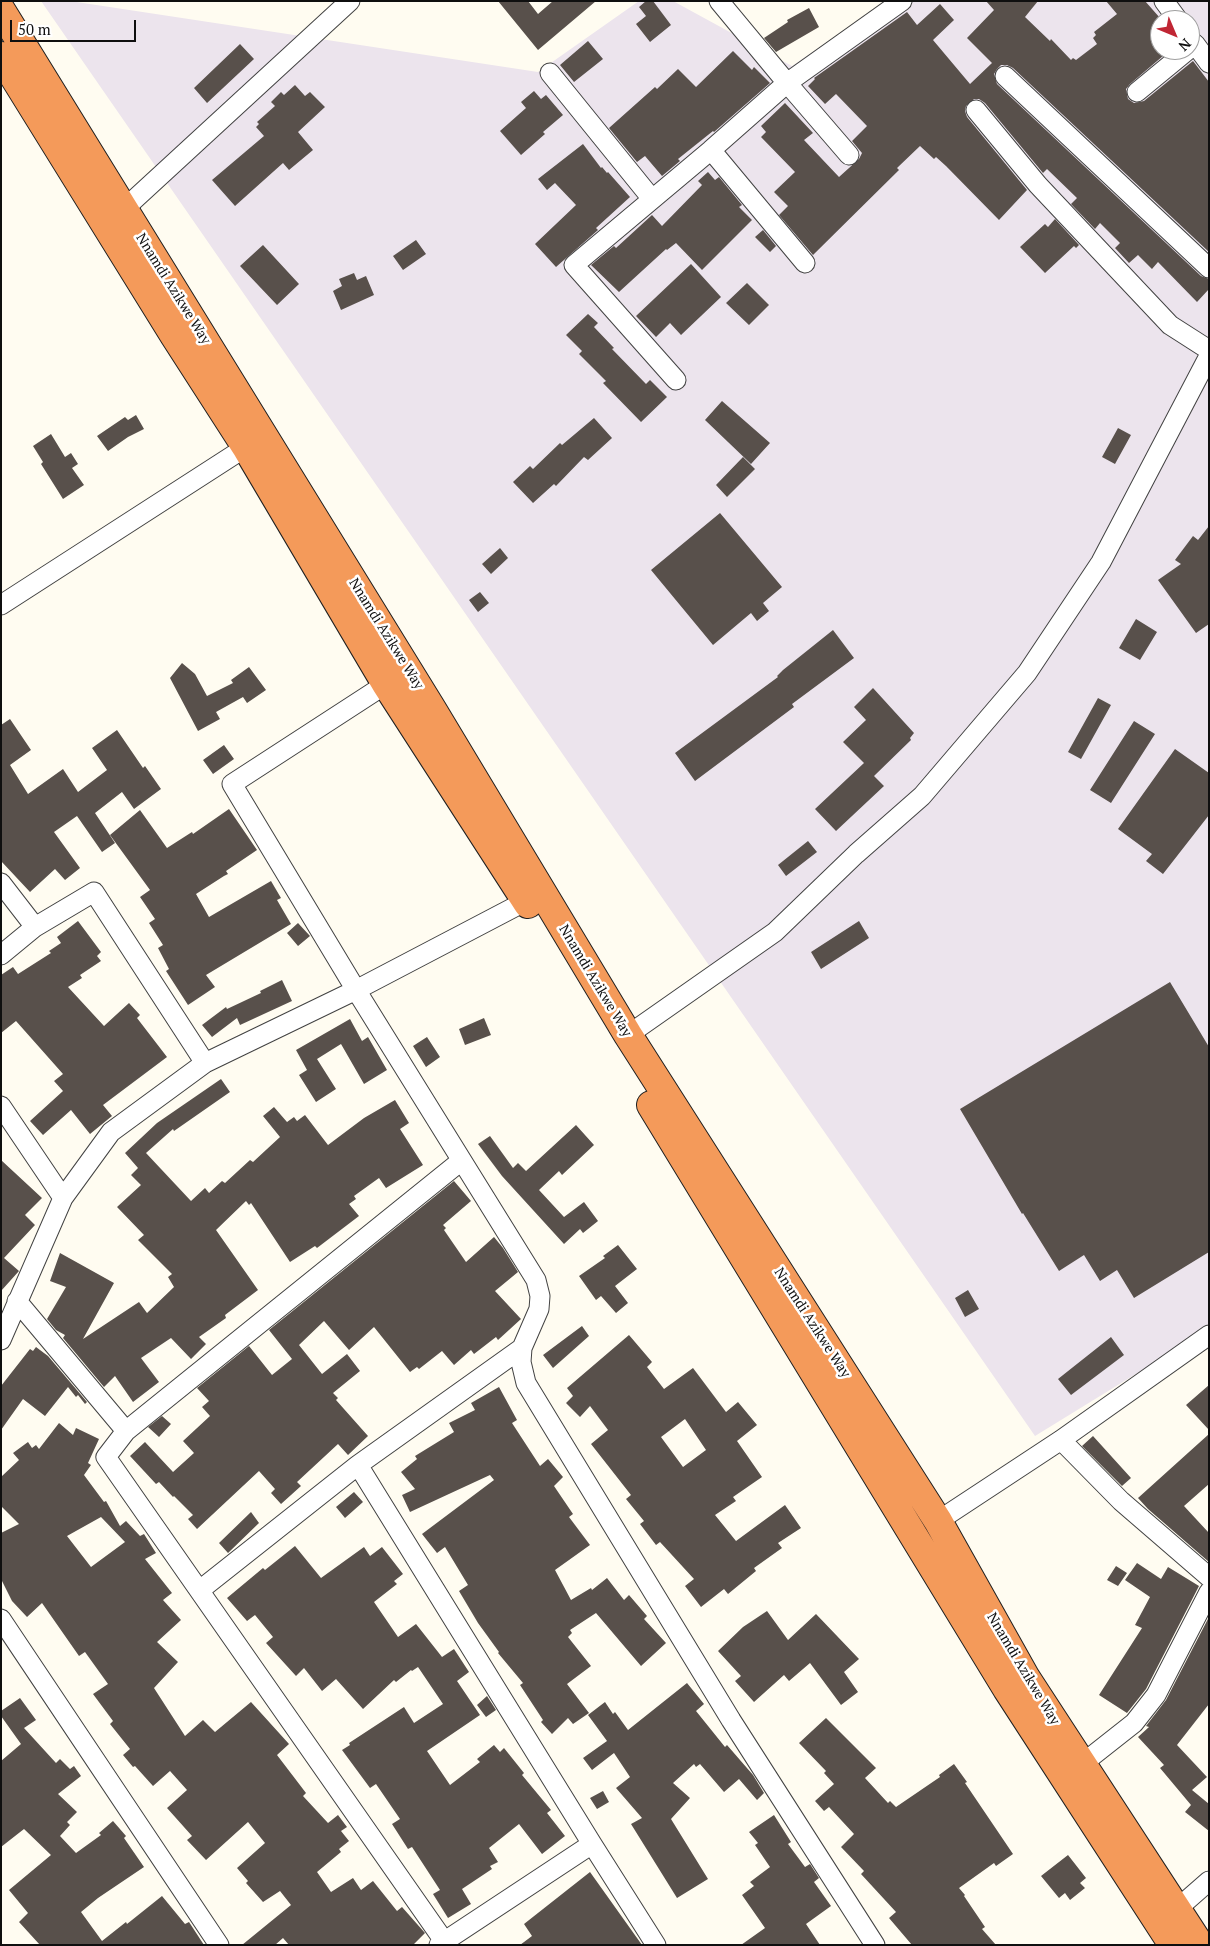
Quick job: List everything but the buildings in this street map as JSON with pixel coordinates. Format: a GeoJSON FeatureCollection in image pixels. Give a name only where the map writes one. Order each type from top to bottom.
{"type":"FeatureCollection","features":[{"type":"Feature","properties":{"kind":"highway","name":"Nnamdi Azikwe Way"},"geometry":{"type":"LineString","coordinates":[[1,10],[432,709],[628,1036],[938,1521],[1026,1678],[1200,1945]]}},
{"type":"Feature","properties":{"kind":"highway","name":"Nnamdi Azikwe Way"},"geometry":{"type":"LineString","coordinates":[[1,56],[174,335],[246,447],[386,684],[526,901],[1007,1689],[1173,1945]]}},
{"type":"Feature","properties":{"kind":"street"},"geometry":{"type":"LineString","coordinates":[[124,209],[350,1]]}},
{"type":"Feature","properties":{"kind":"street"},"geometry":{"type":"LineString","coordinates":[[719,1],[849,155]]}},
{"type":"Feature","properties":{"kind":"street"},"geometry":{"type":"LineString","coordinates":[[676,380],[574,265],[711,150],[787,83],[902,1]]}},
{"type":"Feature","properties":{"kind":"street"},"geometry":{"type":"LineString","coordinates":[[1200,54],[1209,63]]}},
{"type":"Feature","properties":{"kind":"street"},"geometry":{"type":"LineString","coordinates":[[1137,92],[1174,60]]}},
{"type":"Feature","properties":{"kind":"street"},"geometry":{"type":"LineString","coordinates":[[550,73],[652,200]]}},
{"type":"Feature","properties":{"kind":"street"},"geometry":{"type":"LineString","coordinates":[[1005,76],[1209,268]]}},
{"type":"Feature","properties":{"kind":"street"},"geometry":{"type":"LineString","coordinates":[[976,110],[1038,185],[1170,325],[1209,350]]}},
{"type":"Feature","properties":{"kind":"street"},"geometry":{"type":"LineString","coordinates":[[711,150],[805,263]]}},
{"type":"Feature","properties":{"kind":"street"},"geometry":{"type":"LineString","coordinates":[[628,1036],[775,932],[856,854],[922,796],[1027,673],[1101,562],[1209,356]]}},
{"type":"Feature","properties":{"kind":"street"},"geometry":{"type":"LineString","coordinates":[[1,605],[246,447]]}},
{"type":"Feature","properties":{"kind":"street"},"geometry":{"type":"LineString","coordinates":[[386,684],[232,784],[356,990],[536,1280],[540,1296],[539,1309],[522,1348],[521,1362],[526,1383],[731,1720],[875,1945]]}},
{"type":"Feature","properties":{"kind":"street"},"geometry":{"type":"LineString","coordinates":[[1,883],[35,927]]}},
{"type":"Feature","properties":{"kind":"street"},"geometry":{"type":"LineString","coordinates":[[1,955],[35,927],[94,892],[205,1063]]}},
{"type":"Feature","properties":{"kind":"street"},"geometry":{"type":"LineString","coordinates":[[1,1340],[62,1198],[111,1132],[205,1063],[356,990],[526,901]]}},
{"type":"Feature","properties":{"kind":"street"},"geometry":{"type":"LineString","coordinates":[[1,1106],[62,1198]]}},
{"type":"Feature","properties":{"kind":"street"},"geometry":{"type":"LineString","coordinates":[[461,1161],[126,1431],[106,1457],[200,1590],[441,1943],[592,1844]]}},
{"type":"Feature","properties":{"kind":"street"},"geometry":{"type":"LineString","coordinates":[[17,1301],[126,1431]]}},
{"type":"Feature","properties":{"kind":"street"},"geometry":{"type":"LineString","coordinates":[[938,1521],[1061,1440],[1209,1335]]}},
{"type":"Feature","properties":{"kind":"street"},"geometry":{"type":"LineString","coordinates":[[200,1590],[358,1465],[522,1348]]}},
{"type":"Feature","properties":{"kind":"street"},"geometry":{"type":"LineString","coordinates":[[1061,1440],[1121,1501],[1209,1577]]}},
{"type":"Feature","properties":{"kind":"street"},"geometry":{"type":"LineString","coordinates":[[358,1465],[656,1945]]}},
{"type":"Feature","properties":{"kind":"street"},"geometry":{"type":"LineString","coordinates":[[1082,1764],[1134,1723],[1156,1695],[1209,1592]]}},
{"type":"Feature","properties":{"kind":"street"},"geometry":{"type":"LineString","coordinates":[[1,1619],[219,1945]]}},
{"type":"Feature","properties":{"kind":"street"},"geometry":{"type":"LineString","coordinates":[[1177,1909],[1209,1881]]}},
{"type":"Feature","properties":{"kind":"shaded area"},"geometry":{"type":"Polygon","coordinates":[[[41,1],[70,1],[538,72],[639,1],[673,1],[792,66],[887,1],[1209,1],[1209,1329],[1035,1436],[41,1]]]}}]}
